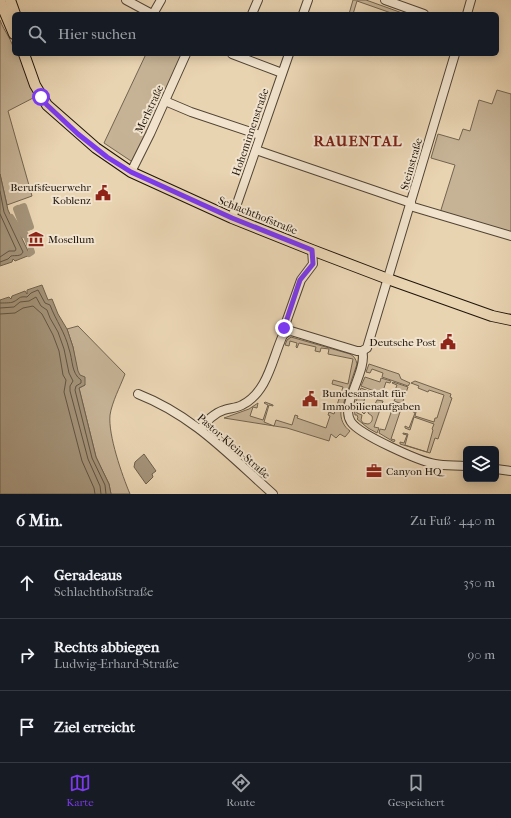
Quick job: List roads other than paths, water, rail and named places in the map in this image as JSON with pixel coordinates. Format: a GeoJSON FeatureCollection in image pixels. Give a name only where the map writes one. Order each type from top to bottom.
{"type":"FeatureCollection","features":[{"type":"Feature","properties":{"kind":"main road"},"geometry":{"type":"LineString","coordinates":[[10,0],[14,12]]}},
{"type":"Feature","properties":{"kind":"main road"},"geometry":{"type":"LineString","coordinates":[[0,1],[12,29]]}},
{"type":"Feature","properties":{"kind":"main road","name":"Schlachthofstraße"},"geometry":{"type":"LineString","coordinates":[[25,56],[35,85],[47,105],[107,157],[131,172],[232,218],[312,250],[492,316],[511,320]]}},
{"type":"Feature","properties":{"kind":"main road","name":"Schlachthofstraße"},"geometry":{"type":"LineString","coordinates":[[30,56],[39,83],[40,94]]}},
{"type":"Feature","properties":{"kind":"main road","name":"Schlachthofstraße"},"geometry":{"type":"LineString","coordinates":[[492,316],[502,323],[511,326]]}},
{"type":"Feature","properties":{"kind":"street"},"geometry":{"type":"LineString","coordinates":[[126,0],[148,12]]}},
{"type":"Feature","properties":{"kind":"street"},"geometry":{"type":"LineString","coordinates":[[153,12],[160,0]]}},
{"type":"Feature","properties":{"kind":"street"},"geometry":{"type":"LineString","coordinates":[[253,12],[258,0]]}},
{"type":"Feature","properties":{"kind":"street"},"geometry":{"type":"LineString","coordinates":[[304,12],[308,0]]}},
{"type":"Feature","properties":{"kind":"street"},"geometry":{"type":"LineString","coordinates":[[385,0],[418,12]]}},
{"type":"Feature","properties":{"kind":"street"},"geometry":{"type":"LineString","coordinates":[[468,12],[471,0]]}},
{"type":"Feature","properties":{"kind":"street","name":"Merlstraße"},"geometry":{"type":"LineString","coordinates":[[131,172],[185,56]]}},
{"type":"Feature","properties":{"kind":"street"},"geometry":{"type":"LineString","coordinates":[[239,56],[282,73]]}},
{"type":"Feature","properties":{"kind":"street","name":"Hoheminnenstraße"},"geometry":{"type":"LineString","coordinates":[[232,218],[287,56]]}},
{"type":"Feature","properties":{"kind":"street","name":"Steinstraße"},"geometry":{"type":"LineString","coordinates":[[362,351],[367,348],[370,339],[454,56]]}},
{"type":"Feature","properties":{"kind":"street"},"geometry":{"type":"LineString","coordinates":[[165,101],[191,112],[260,135]]}},
{"type":"Feature","properties":{"kind":"street"},"geometry":{"type":"LineString","coordinates":[[256,150],[410,204],[511,236]]}},
{"type":"Feature","properties":{"kind":"street"},"geometry":{"type":"LineString","coordinates":[[200,429],[212,416],[224,410],[241,406],[258,393],[265,383],[283,334],[300,280],[313,264],[312,250]]}},
{"type":"Feature","properties":{"kind":"street"},"geometry":{"type":"LineString","coordinates":[[283,334],[291,331],[357,351],[362,351],[364,359],[349,403],[348,416],[350,421],[358,428],[386,444],[423,461],[436,464],[463,466]]}},
{"type":"Feature","properties":{"kind":"street","name":"Pastor-Klein-Straße"},"geometry":{"type":"LineString","coordinates":[[138,394],[165,407],[200,429],[273,494]]}},
{"type":"Feature","properties":{"kind":"street"},"geometry":{"type":"LineString","coordinates":[[499,469],[511,470]]}},
{"type":"Feature","properties":{"kind":"water"},"geometry":{"type":"Polygon","coordinates":[[[0,174],[8,210],[30,255],[15,261],[13,259],[12,262],[0,266],[0,174]]]}},
{"type":"Feature","properties":{"kind":"water"},"geometry":{"type":"Polygon","coordinates":[[[42,285],[48,300],[52,299],[58,314],[67,329],[73,347],[78,371],[80,375],[85,377],[85,385],[79,388],[96,457],[109,484],[111,494],[0,494],[0,300],[9,297],[11,299],[12,296],[25,291],[27,294],[27,290],[42,285]]]}},
{"type":"Feature","properties":{"kind":"water"},"geometry":{"type":"Polygon","coordinates":[[[144,454],[156,471],[152,474],[153,477],[146,484],[134,467],[135,462],[144,454]]]}},
{"type":"Feature","properties":{"kind":"waterway"},"geometry":{"type":"LineString","coordinates":[[29,254],[32,252],[16,209],[18,208],[26,228],[28,228],[21,207],[24,206],[31,227]]}},
{"type":"Feature","properties":{"kind":"waterway"},"geometry":{"type":"LineString","coordinates":[[11,217],[23,235]]}},
{"type":"Feature","properties":{"kind":"place","name":"Berufsfeuerwehr Koblenz"},"geometry":{"type":"Point","coordinates":[103,193]}},
{"type":"Feature","properties":{"kind":"place","name":"Mosellum"},"geometry":{"type":"Point","coordinates":[36,239]}},
{"type":"Feature","properties":{"kind":"place","name":"Deutsche Post"},"geometry":{"type":"Point","coordinates":[448,342]}},
{"type":"Feature","properties":{"kind":"place","name":"Bundesanstalt für Immobilienaufgaben"},"geometry":{"type":"Point","coordinates":[310,399]}},
{"type":"Feature","properties":{"kind":"place","name":"Canyon HQ"},"geometry":{"type":"Point","coordinates":[374,471]}},
{"type":"Feature","properties":{"kind":"district","name":"RAUENTAL"},"geometry":{"type":"Point","coordinates":[358,141]}}]}
